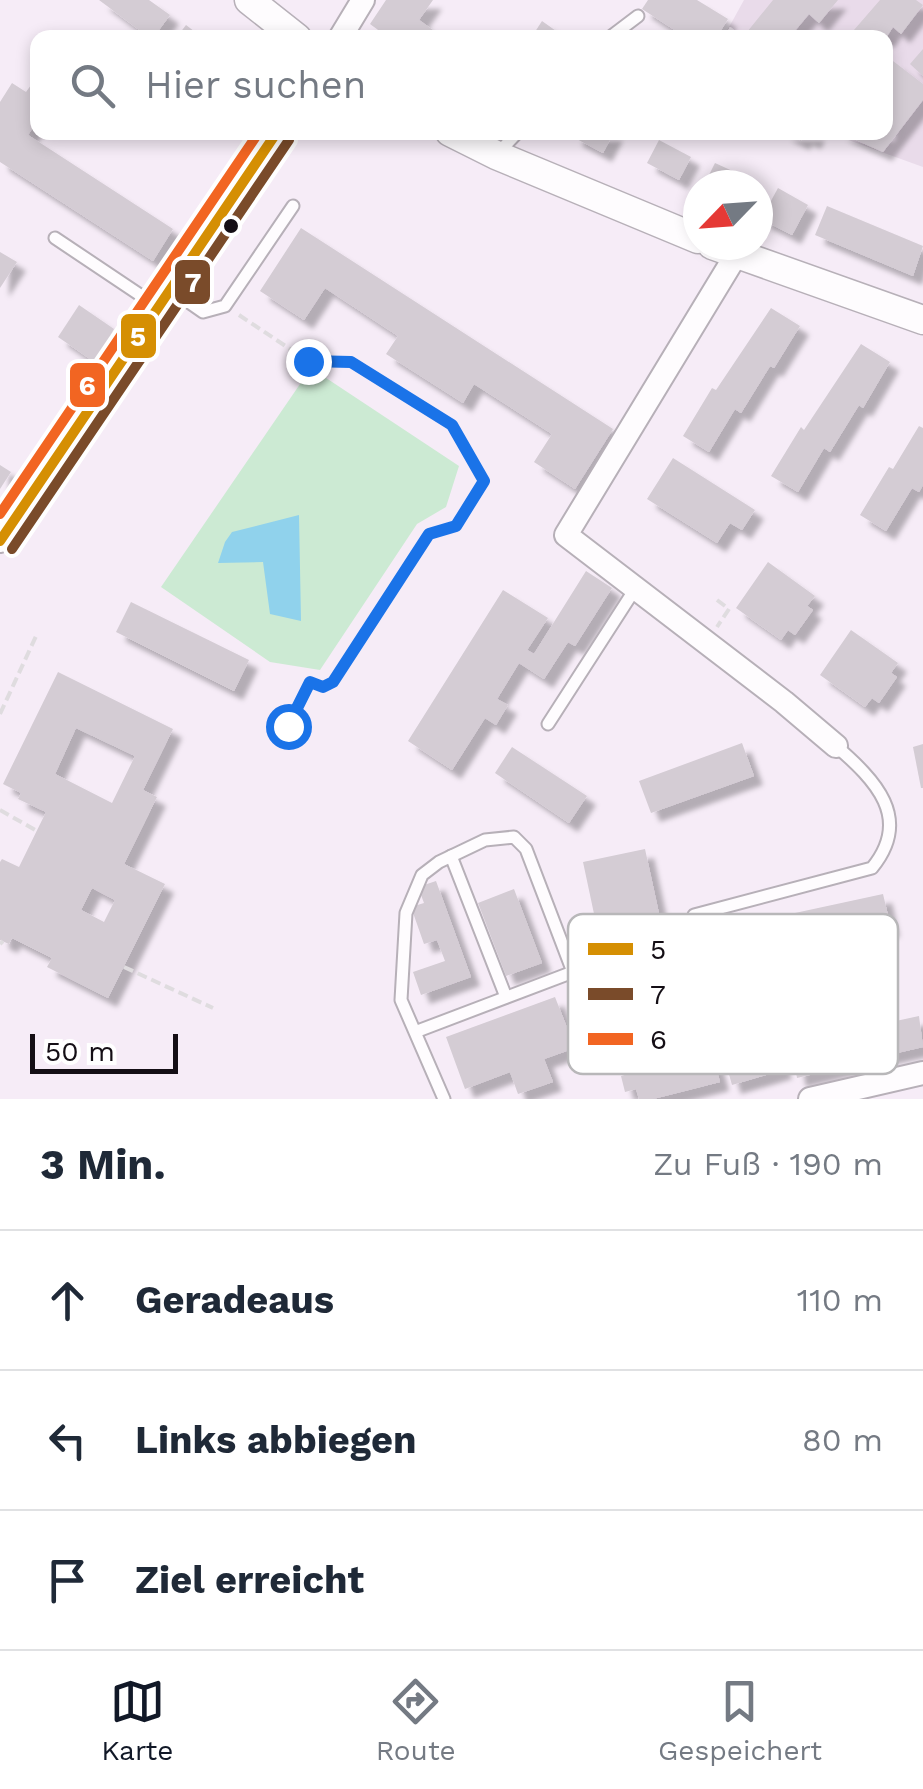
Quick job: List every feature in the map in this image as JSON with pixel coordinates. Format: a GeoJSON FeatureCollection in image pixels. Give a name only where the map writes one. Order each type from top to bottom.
{"type":"FeatureCollection","features":[{"type":"Feature","properties":{"kind":"street"},"geometry":{"type":"LineString","coordinates":[[248,0],[287,30]]}},
{"type":"Feature","properties":{"kind":"street"},"geometry":{"type":"LineString","coordinates":[[345,30],[363,0]]}},
{"type":"Feature","properties":{"kind":"street"},"geometry":{"type":"LineString","coordinates":[[0,541],[272,140]]}},
{"type":"Feature","properties":{"kind":"street"},"geometry":{"type":"LineString","coordinates":[[466,140],[683,233]]}},
{"type":"Feature","properties":{"kind":"street"},"geometry":{"type":"LineString","coordinates":[[718,260],[566,536],[836,746]]}},
{"type":"Feature","properties":{"kind":"street"},"geometry":{"type":"LineString","coordinates":[[752,260],[923,320]]}},
{"type":"Feature","properties":{"kind":"street"},"geometry":{"type":"LineString","coordinates":[[810,1099],[923,1073]]}},
{"type":"Feature","properties":{"kind":"lane"},"geometry":{"type":"LineString","coordinates":[[620,30],[638,16]]}},
{"type":"Feature","properties":{"kind":"lane"},"geometry":{"type":"LineString","coordinates":[[496,155],[510,140]]}},
{"type":"Feature","properties":{"kind":"lane"},"geometry":{"type":"LineString","coordinates":[[55,238],[164,298],[203,312],[225,306],[293,206]]}},
{"type":"Feature","properties":{"kind":"lane"},"geometry":{"type":"LineString","coordinates":[[548,724],[635,588]]}},
{"type":"Feature","properties":{"kind":"lane"},"geometry":{"type":"LineString","coordinates":[[698,914],[872,868],[884,854],[890,836],[889,810],[871,776],[836,746]]}},
{"type":"Feature","properties":{"kind":"lane"},"geometry":{"type":"LineString","coordinates":[[444,1099],[401,1000],[406,913],[422,875],[451,856],[500,837],[514,838],[526,849],[568,959]]}},
{"type":"Feature","properties":{"kind":"lane"},"geometry":{"type":"LineString","coordinates":[[451,856],[506,997]]}},
{"type":"Feature","properties":{"kind":"lane"},"geometry":{"type":"LineString","coordinates":[[415,1032],[568,974]]}},
{"type":"Feature","properties":{"kind":"path"},"geometry":{"type":"LineString","coordinates":[[225,306],[308,361],[351,362],[452,425],[484,481],[456,526],[429,534],[333,682],[323,687],[310,682],[288,726]]}},
{"type":"Feature","properties":{"kind":"path"},"geometry":{"type":"LineString","coordinates":[[706,644],[729,609],[717,600]]}},
{"type":"Feature","properties":{"kind":"path"},"geometry":{"type":"LineString","coordinates":[[0,714],[38,634]]}},
{"type":"Feature","properties":{"kind":"path"},"geometry":{"type":"LineString","coordinates":[[0,810],[37,831]]}},
{"type":"Feature","properties":{"kind":"path"},"geometry":{"type":"LineString","coordinates":[[124,966],[213,1008]]}},
{"type":"Feature","properties":{"kind":"shaded area"},"geometry":{"type":"Polygon","coordinates":[[[744,0],[923,0],[923,167],[848,140],[893,140],[893,30],[727,30],[744,0]]]}},
{"type":"Feature","properties":{"kind":"green space"},"geometry":{"type":"Polygon","coordinates":[[[311,368],[459,466],[446,507],[417,524],[320,670],[270,662],[161,587],[311,368]]]}},
{"type":"Feature","properties":{"kind":"water"},"geometry":{"type":"Polygon","coordinates":[[[299,515],[301,621],[270,614],[263,562],[218,563],[232,532],[299,515]]]}},
{"type":"Feature","properties":{"kind":"building"},"geometry":{"type":"Polygon","coordinates":[[[99,0],[149,0],[170,15],[159,30],[139,30],[99,0]]]}},
{"type":"Feature","properties":{"kind":"building"},"geometry":{"type":"Polygon","coordinates":[[[386,0],[433,0],[419,20],[433,30],[378,30],[370,24],[386,0]]]}},
{"type":"Feature","properties":{"kind":"building"},"geometry":{"type":"Polygon","coordinates":[[[648,0],[697,0],[728,19],[721,30],[675,30],[642,9],[648,0]]]}},
{"type":"Feature","properties":{"kind":"building"},"geometry":{"type":"Polygon","coordinates":[[[773,0],[838,0],[819,23],[809,14],[796,30],[749,30],[773,0]]]}},
{"type":"Feature","properties":{"kind":"building"},"geometry":{"type":"Polygon","coordinates":[[[880,0],[916,0],[923,5],[901,34],[893,27],[854,30],[880,0]]]}},
{"type":"Feature","properties":{"kind":"building"},"geometry":{"type":"Polygon","coordinates":[[[542,21],[555,30],[536,30],[542,21]]]}},
{"type":"Feature","properties":{"kind":"building"},"geometry":{"type":"Polygon","coordinates":[[[923,49],[923,76],[910,64],[923,49]]]}},
{"type":"Feature","properties":{"kind":"building"},"geometry":{"type":"Polygon","coordinates":[[[893,61],[923,84],[923,100],[893,139],[893,61]]]}},
{"type":"Feature","properties":{"kind":"building"},"geometry":{"type":"Polygon","coordinates":[[[12,83],[26,92],[30,86],[30,140],[36,140],[173,229],[153,261],[0,162],[0,102],[12,83]]]}},
{"type":"Feature","properties":{"kind":"building"},"geometry":{"type":"Polygon","coordinates":[[[579,140],[610,140],[603,153],[579,140]]]}},
{"type":"Feature","properties":{"kind":"building"},"geometry":{"type":"Polygon","coordinates":[[[659,140],[691,157],[679,180],[647,163],[659,140]]]}},
{"type":"Feature","properties":{"kind":"building"},"geometry":{"type":"Polygon","coordinates":[[[856,140],[892,140],[883,152],[856,140]]]}},
{"type":"Feature","properties":{"kind":"building"},"geometry":{"type":"Polygon","coordinates":[[[715,163],[730,170],[712,170],[715,163]]]}},
{"type":"Feature","properties":{"kind":"building"},"geometry":{"type":"Polygon","coordinates":[[[778,188],[808,205],[792,235],[773,225],[773,197],[778,188]]]}},
{"type":"Feature","properties":{"kind":"building"},"geometry":{"type":"Polygon","coordinates":[[[827,206],[923,246],[913,276],[815,235],[827,206]]]}},
{"type":"Feature","properties":{"kind":"building"},"geometry":{"type":"Polygon","coordinates":[[[301,228],[613,429],[575,489],[534,462],[552,434],[474,384],[463,403],[386,354],[398,336],[325,288],[304,320],[260,291],[301,228]]]}},
{"type":"Feature","properties":{"kind":"building"},"geometry":{"type":"Polygon","coordinates":[[[0,252],[17,262],[0,288],[0,252]]]}},
{"type":"Feature","properties":{"kind":"building"},"geometry":{"type":"Polygon","coordinates":[[[79,305],[114,329],[93,361],[58,337],[79,305]]]}},
{"type":"Feature","properties":{"kind":"building"},"geometry":{"type":"Polygon","coordinates":[[[771,308],[800,326],[741,413],[735,409],[709,452],[683,436],[712,388],[716,390],[771,308]]]}},
{"type":"Feature","properties":{"kind":"building"},"geometry":{"type":"Polygon","coordinates":[[[861,344],[890,362],[863,408],[859,405],[830,452],[824,448],[798,492],[771,476],[861,344]]]}},
{"type":"Feature","properties":{"kind":"building"},"geometry":{"type":"Polygon","coordinates":[[[919,426],[923,428],[923,485],[919,492],[912,488],[886,531],[860,515],[919,426]]]}},
{"type":"Feature","properties":{"kind":"building"},"geometry":{"type":"Polygon","coordinates":[[[673,458],[755,510],[742,530],[730,523],[717,543],[647,499],[673,458]]]}},
{"type":"Feature","properties":{"kind":"building"},"geometry":{"type":"Polygon","coordinates":[[[0,465],[11,472],[0,489],[0,465]]]}},
{"type":"Feature","properties":{"kind":"building"},"geometry":{"type":"Polygon","coordinates":[[[768,562],[815,596],[807,606],[813,610],[795,635],[788,630],[781,640],[736,608],[768,562]]]}},
{"type":"Feature","properties":{"kind":"building"},"geometry":{"type":"Polygon","coordinates":[[[586,571],[612,588],[575,646],[568,642],[544,679],[519,663],[497,699],[508,705],[496,725],[485,718],[452,770],[408,741],[503,590],[548,618],[527,650],[534,654],[586,571]]]}},
{"type":"Feature","properties":{"kind":"building"},"geometry":{"type":"Polygon","coordinates":[[[131,602],[249,660],[234,691],[116,632],[131,602]]]}},
{"type":"Feature","properties":{"kind":"building"},"geometry":{"type":"Polygon","coordinates":[[[851,630],[898,663],[891,673],[897,677],[879,703],[872,698],[865,707],[820,675],[851,630]]]}},
{"type":"Feature","properties":{"kind":"building"},"geometry":{"type":"Polygon","coordinates":[[[58,672],[173,729],[143,790],[157,797],[124,864],[165,884],[108,998],[47,967],[52,958],[12,938],[9,944],[0,940],[0,862],[2,859],[19,867],[46,812],[18,799],[21,793],[3,784],[58,672]],[[76,728],[55,774],[112,803],[135,756],[76,728]],[[92,888],[81,910],[104,922],[115,900],[92,888]]]}},
{"type":"Feature","properties":{"kind":"building"},"geometry":{"type":"Polygon","coordinates":[[[742,743],[754,776],[651,813],[639,781],[742,743]]]}},
{"type":"Feature","properties":{"kind":"building"},"geometry":{"type":"Polygon","coordinates":[[[923,744],[923,788],[921,788],[913,747],[923,744]]]}},
{"type":"Feature","properties":{"kind":"building"},"geometry":{"type":"Polygon","coordinates":[[[512,747],[587,796],[569,823],[495,773],[512,747]]]}},
{"type":"Feature","properties":{"kind":"building"},"geometry":{"type":"Polygon","coordinates":[[[645,849],[659,914],[594,914],[583,862],[645,849]]]}},
{"type":"Feature","properties":{"kind":"building"},"geometry":{"type":"Polygon","coordinates":[[[436,881],[471,977],[421,995],[413,972],[445,961],[437,940],[424,944],[411,907],[424,903],[418,887],[436,881]]]}},
{"type":"Feature","properties":{"kind":"building"},"geometry":{"type":"Polygon","coordinates":[[[514,889],[542,963],[506,976],[478,903],[514,889]]]}},
{"type":"Feature","properties":{"kind":"building"},"geometry":{"type":"Polygon","coordinates":[[[883,894],[888,914],[790,914],[883,894]]]}},
{"type":"Feature","properties":{"kind":"building"},"geometry":{"type":"Polygon","coordinates":[[[555,997],[568,1030],[568,1050],[544,1059],[553,1082],[518,1094],[510,1072],[465,1089],[446,1037],[555,997]]]}},
{"type":"Feature","properties":{"kind":"building"},"geometry":{"type":"Polygon","coordinates":[[[919,1016],[923,1047],[898,1053],[898,1021],[919,1016]]]}},
{"type":"Feature","properties":{"kind":"building"},"geometry":{"type":"Polygon","coordinates":[[[718,1074],[720,1082],[639,1099],[636,1089],[625,1092],[621,1076],[718,1074]]]}},
{"type":"Feature","properties":{"kind":"building"},"geometry":{"type":"Polygon","coordinates":[[[729,1074],[769,1074],[732,1085],[729,1074]]]}},
{"type":"Feature","properties":{"kind":"transit line","name":"6"},"geometry":{"type":"LineString","coordinates":[[0,514],[254,140]]}},
{"type":"Feature","properties":{"kind":"transit line","name":"5"},"geometry":{"type":"LineString","coordinates":[[0,541],[272,140]]}},
{"type":"Feature","properties":{"kind":"transit line","name":"7"},"geometry":{"type":"LineString","coordinates":[[12,549],[289,140]]}},
{"type":"Feature","properties":{"kind":"route"},"geometry":{"type":"LineString","coordinates":[[288,726],[310,682],[323,687],[333,682],[429,534],[456,526],[484,481],[452,425],[351,362],[308,361]]}}]}
